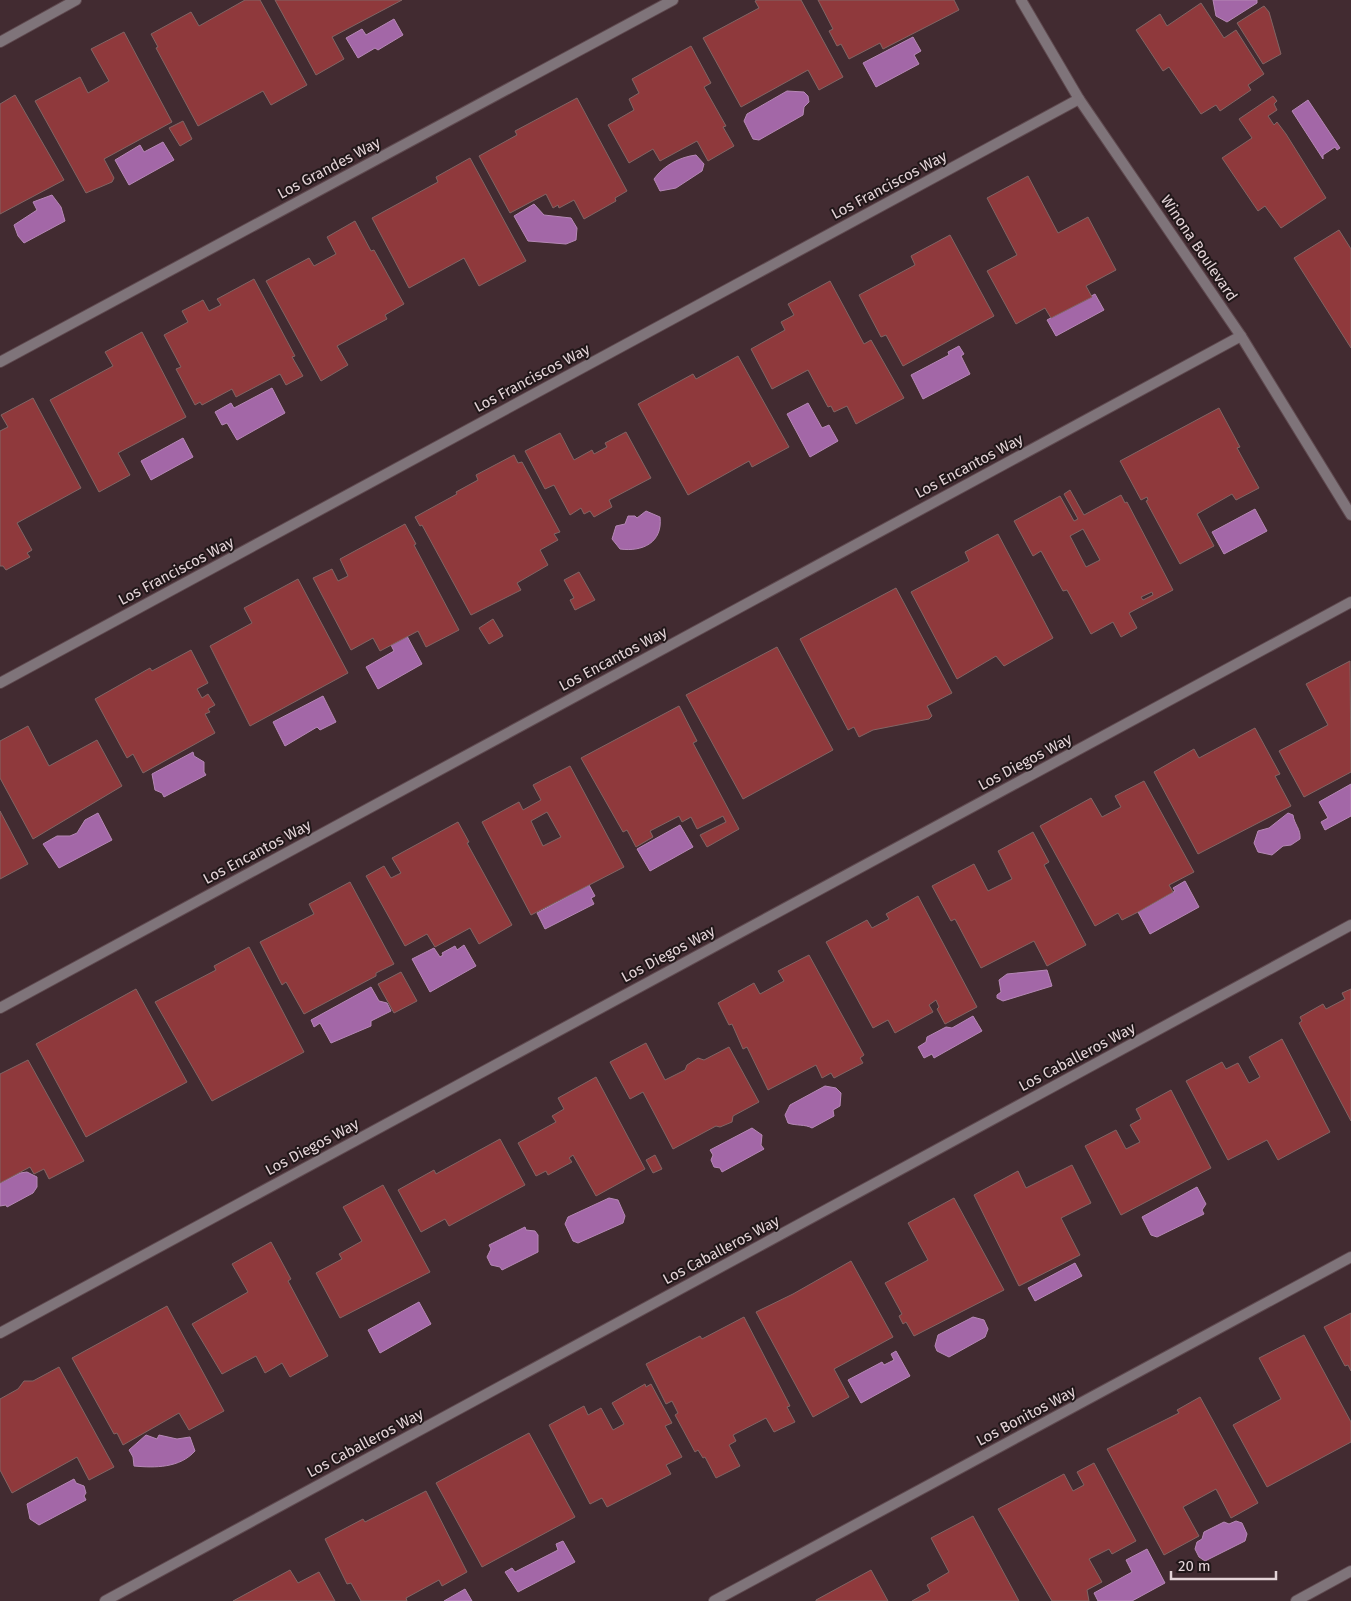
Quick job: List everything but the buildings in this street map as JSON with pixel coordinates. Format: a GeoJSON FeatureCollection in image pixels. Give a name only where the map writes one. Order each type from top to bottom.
{"type":"FeatureCollection","features":[{"type":"Feature","properties":{"kind":"street"},"geometry":{"type":"LineString","coordinates":[[0,42],[76,0]]}},
{"type":"Feature","properties":{"kind":"street","name":"Los Grandes Way"},"geometry":{"type":"LineString","coordinates":[[0,362],[673,0]]}},
{"type":"Feature","properties":{"kind":"street","name":"Winona Boulevard"},"geometry":{"type":"LineString","coordinates":[[1021,0],[1079,99],[1241,336],[1351,515]]}},
{"type":"Feature","properties":{"kind":"street","name":"Los Franciscos Way"},"geometry":{"type":"LineString","coordinates":[[0,683],[1079,99]]}},
{"type":"Feature","properties":{"kind":"street","name":"Los Encantos Way"},"geometry":{"type":"LineString","coordinates":[[0,1008],[1241,336]]}},
{"type":"Feature","properties":{"kind":"street","name":"Los Diegos Way"},"geometry":{"type":"LineString","coordinates":[[0,1333],[1351,602]]}},
{"type":"Feature","properties":{"kind":"street","name":"Los Caballeros Way"},"geometry":{"type":"LineString","coordinates":[[105,1601],[1351,926]]}},
{"type":"Feature","properties":{"kind":"street","name":"Los Bonitos Way"},"geometry":{"type":"LineString","coordinates":[[714,1601],[1351,1257]]}},
{"type":"Feature","properties":{"kind":"street"},"geometry":{"type":"LineString","coordinates":[[1296,1601],[1351,1571]]}},
{"type":"Feature","properties":{"kind":"shaded area"},"geometry":{"type":"Polygon","coordinates":[[[1213,0],[1257,0],[1257,3],[1227,22],[1216,16],[1213,0]]]}},
{"type":"Feature","properties":{"kind":"shaded area"},"geometry":{"type":"Polygon","coordinates":[[[394,19],[403,35],[378,50],[375,48],[358,58],[346,38],[362,29],[366,35],[394,19]]]}},
{"type":"Feature","properties":{"kind":"shaded area"},"geometry":{"type":"Polygon","coordinates":[[[913,37],[921,51],[914,55],[919,64],[876,87],[863,63],[913,37]]]}},
{"type":"Feature","properties":{"kind":"shaded area"},"geometry":{"type":"Polygon","coordinates":[[[787,91],[804,92],[808,96],[809,102],[804,107],[803,115],[759,140],[753,139],[744,121],[747,114],[787,91]]]}},
{"type":"Feature","properties":{"kind":"shaded area"},"geometry":{"type":"Polygon","coordinates":[[[1308,100],[1340,148],[1337,150],[1335,147],[1323,155],[1323,159],[1292,111],[1308,100]]]}},
{"type":"Feature","properties":{"kind":"shaded area"},"geometry":{"type":"Polygon","coordinates":[[[163,142],[174,160],[129,185],[115,160],[140,145],[144,152],[163,142]]]}},
{"type":"Feature","properties":{"kind":"shaded area"},"geometry":{"type":"Polygon","coordinates":[[[696,155],[704,164],[702,171],[676,188],[660,191],[654,179],[658,174],[673,162],[696,155]]]}},
{"type":"Feature","properties":{"kind":"shaded area"},"geometry":{"type":"Polygon","coordinates":[[[52,195],[61,207],[65,221],[24,243],[18,236],[14,225],[37,210],[33,202],[52,195]]]}},
{"type":"Feature","properties":{"kind":"shaded area"},"geometry":{"type":"Polygon","coordinates":[[[534,204],[544,215],[571,218],[577,228],[576,240],[566,244],[528,241],[514,216],[534,204]]]}},
{"type":"Feature","properties":{"kind":"shaded area"},"geometry":{"type":"Polygon","coordinates":[[[1095,294],[1104,310],[1056,336],[1047,320],[1095,294]]]}},
{"type":"Feature","properties":{"kind":"shaded area"},"geometry":{"type":"Polygon","coordinates":[[[959,346],[964,354],[961,356],[970,374],[923,399],[911,375],[949,355],[948,352],[959,346]]]}},
{"type":"Feature","properties":{"kind":"shaded area"},"geometry":{"type":"Polygon","coordinates":[[[272,388],[285,413],[237,440],[227,423],[222,425],[215,412],[231,403],[234,408],[272,388]]]}},
{"type":"Feature","properties":{"kind":"shaded area"},"geometry":{"type":"Polygon","coordinates":[[[808,403],[822,428],[829,425],[838,441],[810,457],[787,414],[808,403]]]}},
{"type":"Feature","properties":{"kind":"shaded area"},"geometry":{"type":"Polygon","coordinates":[[[183,438],[193,457],[151,480],[141,461],[183,438]]]}},
{"type":"Feature","properties":{"kind":"shaded area"},"geometry":{"type":"Polygon","coordinates":[[[1255,509],[1267,531],[1224,554],[1212,532],[1255,509]]]}},
{"type":"Feature","properties":{"kind":"shaded area"},"geometry":{"type":"Polygon","coordinates":[[[646,511],[660,517],[660,526],[654,539],[643,547],[628,550],[620,549],[612,539],[616,526],[625,524],[628,516],[635,516],[637,518],[646,511]]]}},
{"type":"Feature","properties":{"kind":"shaded area"},"geometry":{"type":"Polygon","coordinates":[[[407,636],[422,664],[378,689],[366,667],[394,651],[391,645],[407,636]]]}},
{"type":"Feature","properties":{"kind":"shaded area"},"geometry":{"type":"Polygon","coordinates":[[[323,696],[336,722],[320,730],[317,727],[285,746],[273,722],[323,696]]]}},
{"type":"Feature","properties":{"kind":"shaded area"},"geometry":{"type":"Polygon","coordinates":[[[193,752],[194,756],[204,762],[204,772],[206,775],[164,797],[162,793],[155,790],[152,774],[193,752]]]}},
{"type":"Feature","properties":{"kind":"shaded area"},"geometry":{"type":"Polygon","coordinates":[[[1351,784],[1351,816],[1325,830],[1321,822],[1328,818],[1319,802],[1351,784]]]}},
{"type":"Feature","properties":{"kind":"shaded area"},"geometry":{"type":"Polygon","coordinates":[[[98,813],[112,840],[59,868],[43,844],[57,836],[70,836],[77,833],[85,820],[98,813]]]}},
{"type":"Feature","properties":{"kind":"shaded area"},"geometry":{"type":"Polygon","coordinates":[[[1288,813],[1293,815],[1300,839],[1291,845],[1283,846],[1272,855],[1258,852],[1254,843],[1258,831],[1269,828],[1288,813]]]}},
{"type":"Feature","properties":{"kind":"shaded area"},"geometry":{"type":"Polygon","coordinates":[[[680,825],[693,847],[650,871],[637,849],[680,825]]]}},
{"type":"Feature","properties":{"kind":"shaded area"},"geometry":{"type":"Polygon","coordinates":[[[1185,881],[1199,907],[1150,934],[1138,912],[1175,891],[1173,888],[1185,881]]]}},
{"type":"Feature","properties":{"kind":"shaded area"},"geometry":{"type":"Polygon","coordinates":[[[589,885],[595,896],[591,898],[594,904],[545,929],[537,913],[589,885]]]}},
{"type":"Feature","properties":{"kind":"shaded area"},"geometry":{"type":"Polygon","coordinates":[[[464,945],[476,966],[430,992],[412,959],[434,948],[440,957],[443,955],[442,953],[455,946],[457,950],[464,945]]]}},
{"type":"Feature","properties":{"kind":"shaded area"},"geometry":{"type":"Polygon","coordinates":[[[1047,970],[1052,986],[1003,1001],[997,998],[997,995],[1001,992],[999,980],[1007,974],[1047,970]]]}},
{"type":"Feature","properties":{"kind":"shaded area"},"geometry":{"type":"Polygon","coordinates":[[[371,987],[379,1001],[387,1003],[391,1011],[371,1021],[371,1026],[331,1043],[320,1023],[314,1027],[311,1020],[371,987]]]}},
{"type":"Feature","properties":{"kind":"shaded area"},"geometry":{"type":"Polygon","coordinates":[[[973,1016],[982,1031],[934,1058],[932,1054],[924,1058],[918,1047],[926,1042],[927,1037],[946,1027],[952,1028],[973,1016]]]}},
{"type":"Feature","properties":{"kind":"shaded area"},"geometry":{"type":"Polygon","coordinates":[[[825,1086],[836,1088],[841,1093],[840,1106],[833,1110],[834,1116],[812,1128],[788,1123],[785,1115],[790,1105],[825,1086]]]}},
{"type":"Feature","properties":{"kind":"shaded area"},"geometry":{"type":"Polygon","coordinates":[[[752,1128],[762,1135],[761,1145],[764,1149],[722,1172],[720,1168],[714,1167],[711,1160],[713,1155],[710,1150],[752,1128]]]}},
{"type":"Feature","properties":{"kind":"shaded area"},"geometry":{"type":"Polygon","coordinates":[[[27,1172],[37,1177],[37,1187],[33,1193],[7,1207],[6,1205],[0,1206],[0,1183],[20,1173],[27,1172]]]}},
{"type":"Feature","properties":{"kind":"shaded area"},"geometry":{"type":"Polygon","coordinates":[[[1197,1187],[1206,1204],[1202,1210],[1204,1214],[1157,1237],[1151,1235],[1142,1217],[1197,1187]]]}},
{"type":"Feature","properties":{"kind":"shaded area"},"geometry":{"type":"Polygon","coordinates":[[[609,1198],[618,1200],[625,1216],[623,1223],[578,1243],[573,1241],[565,1224],[568,1217],[609,1198]]]}},
{"type":"Feature","properties":{"kind":"shaded area"},"geometry":{"type":"Polygon","coordinates":[[[525,1227],[526,1230],[535,1231],[538,1235],[538,1252],[502,1270],[500,1267],[491,1265],[487,1257],[491,1249],[489,1245],[525,1227]]]}},
{"type":"Feature","properties":{"kind":"shaded area"},"geometry":{"type":"Polygon","coordinates":[[[1075,1263],[1082,1276],[1035,1301],[1028,1288],[1075,1263]]]}},
{"type":"Feature","properties":{"kind":"shaded area"},"geometry":{"type":"Polygon","coordinates":[[[419,1302],[431,1324],[380,1353],[368,1330],[419,1302]]]}},
{"type":"Feature","properties":{"kind":"shaded area"},"geometry":{"type":"Polygon","coordinates":[[[973,1317],[984,1320],[988,1329],[985,1337],[949,1357],[937,1351],[935,1346],[938,1335],[973,1317]]]}},
{"type":"Feature","properties":{"kind":"shaded area"},"geometry":{"type":"Polygon","coordinates":[[[896,1351],[910,1376],[861,1403],[848,1380],[882,1362],[884,1365],[894,1360],[891,1354],[896,1351]]]}},
{"type":"Feature","properties":{"kind":"shaded area"},"geometry":{"type":"Polygon","coordinates":[[[146,1435],[157,1439],[159,1435],[177,1439],[190,1437],[195,1451],[182,1461],[167,1466],[134,1466],[133,1457],[129,1450],[146,1435]]]}},
{"type":"Feature","properties":{"kind":"shaded area"},"geometry":{"type":"Polygon","coordinates":[[[74,1479],[76,1483],[84,1486],[86,1500],[39,1525],[30,1519],[27,1504],[74,1479]]]}},
{"type":"Feature","properties":{"kind":"shaded area"},"geometry":{"type":"Polygon","coordinates":[[[1236,1521],[1242,1523],[1247,1534],[1245,1541],[1205,1561],[1199,1557],[1195,1549],[1197,1542],[1202,1539],[1204,1532],[1224,1522],[1229,1524],[1236,1521]]]}},
{"type":"Feature","properties":{"kind":"shaded area"},"geometry":{"type":"Polygon","coordinates":[[[563,1541],[575,1562],[518,1592],[505,1572],[512,1568],[515,1572],[558,1550],[556,1544],[563,1541]]]}},
{"type":"Feature","properties":{"kind":"shaded area"},"geometry":{"type":"Polygon","coordinates":[[[1147,1549],[1165,1583],[1132,1601],[1098,1601],[1094,1593],[1132,1572],[1126,1560],[1147,1549]]]}},
{"type":"Feature","properties":{"kind":"shaded area"},"geometry":{"type":"Polygon","coordinates":[[[465,1589],[472,1601],[444,1601],[465,1589]]]}}]}
